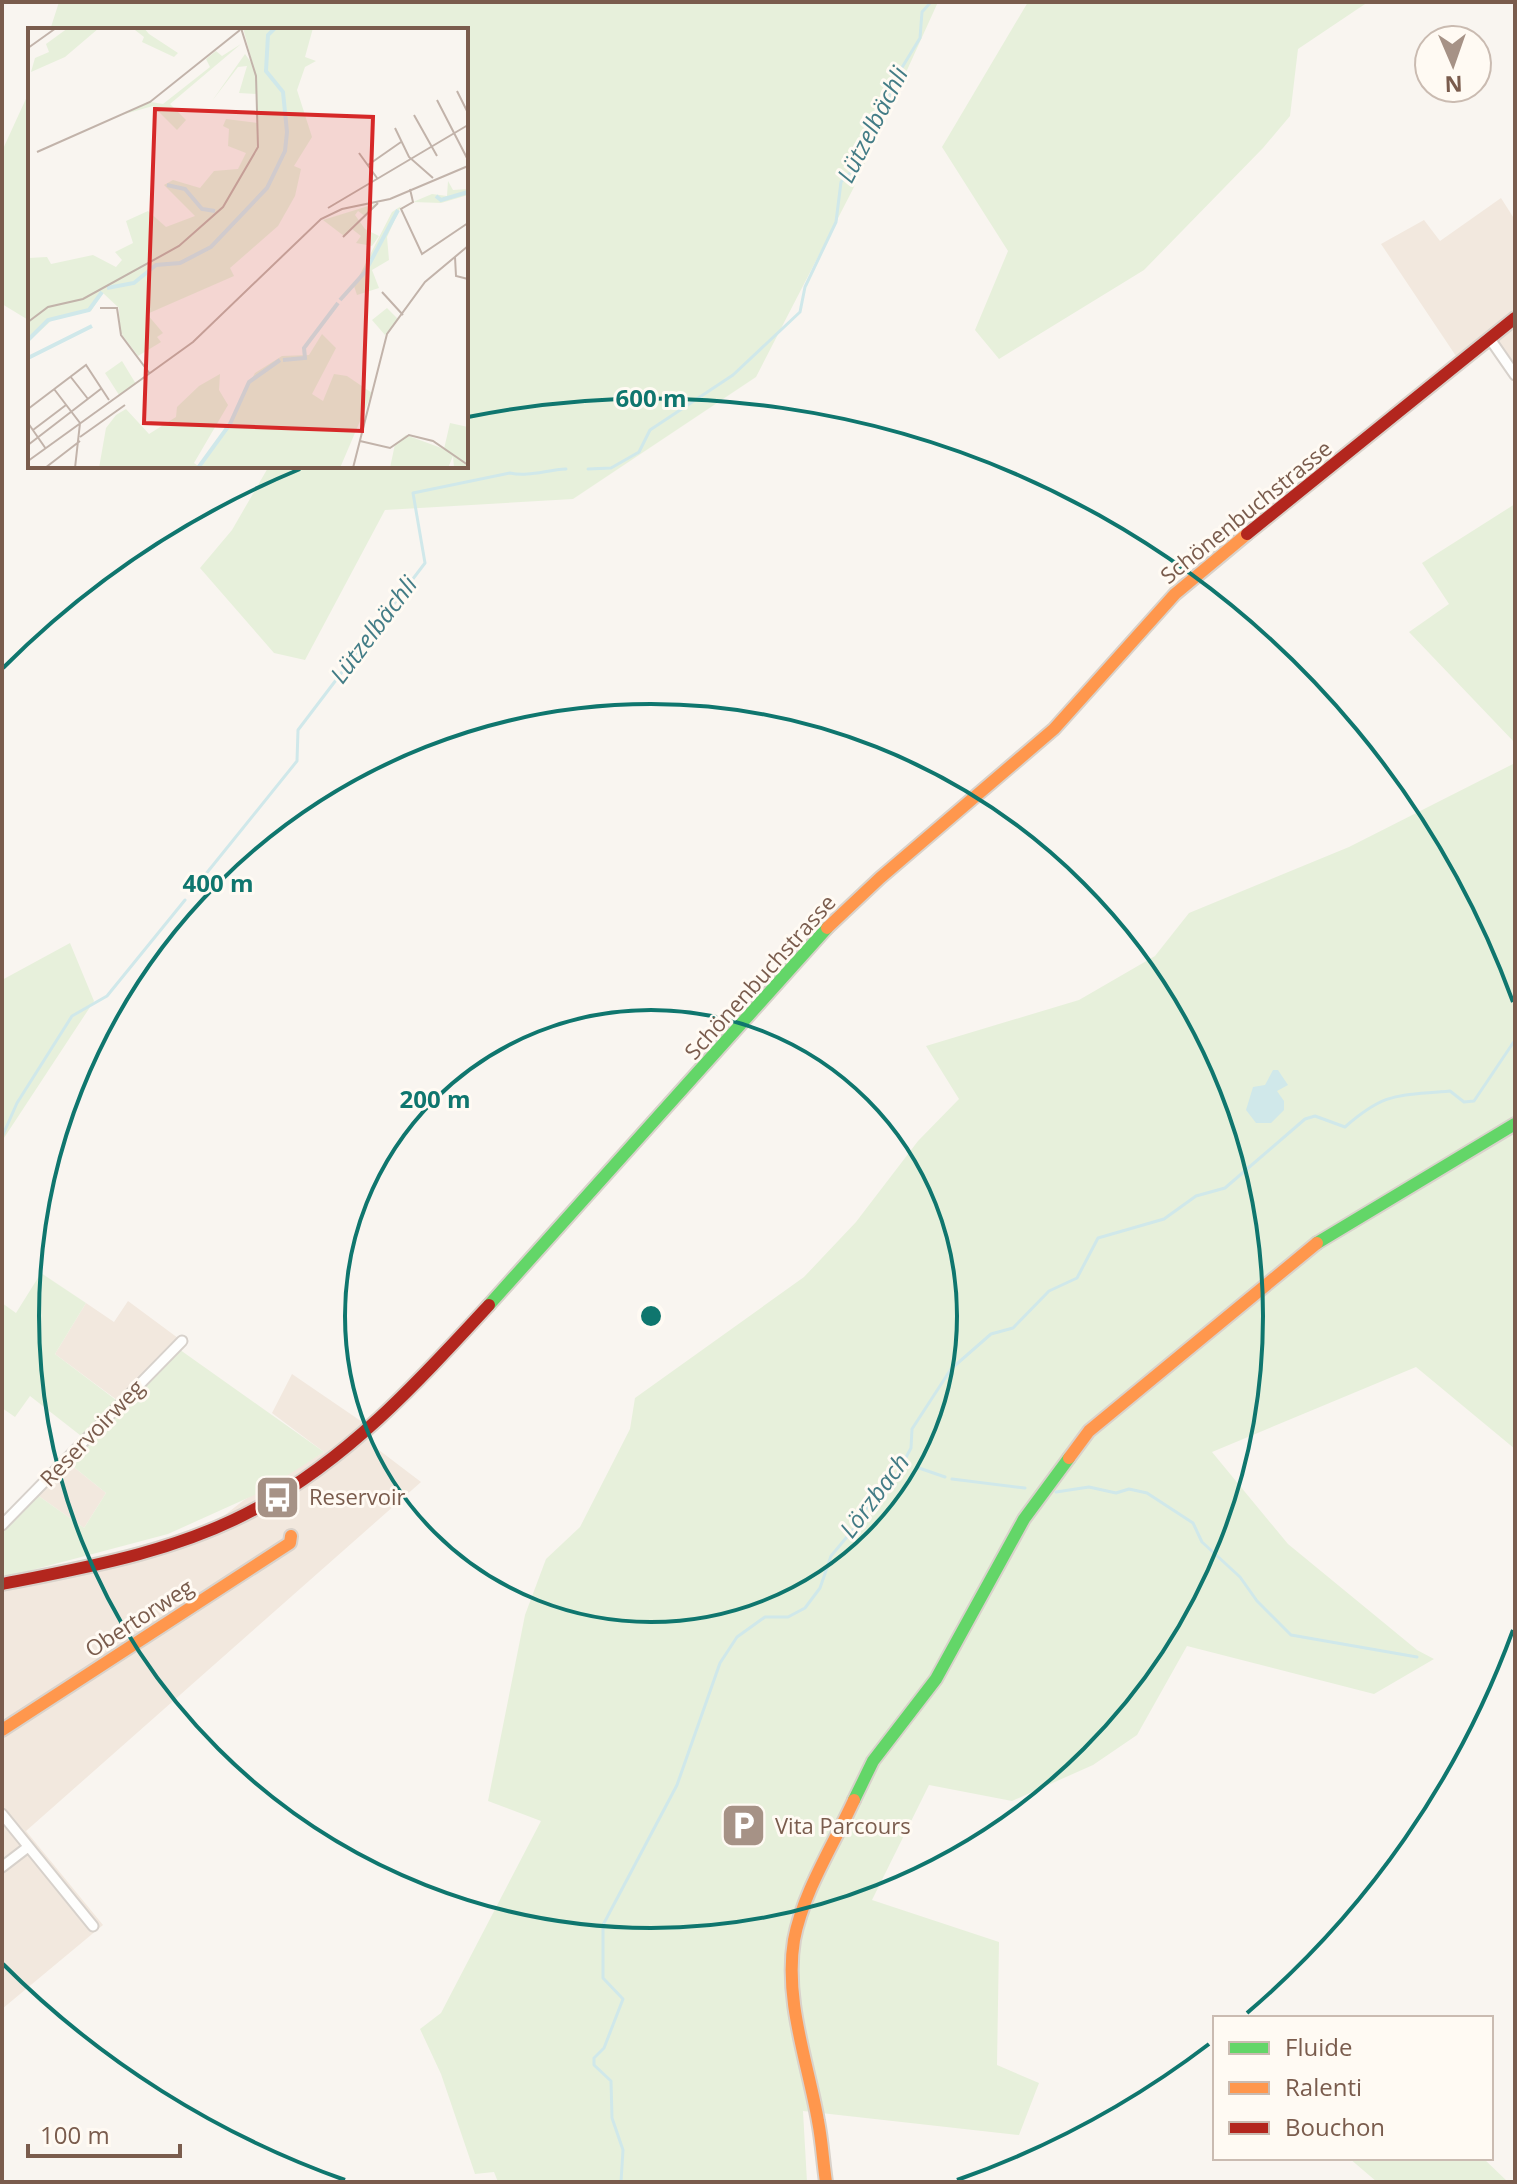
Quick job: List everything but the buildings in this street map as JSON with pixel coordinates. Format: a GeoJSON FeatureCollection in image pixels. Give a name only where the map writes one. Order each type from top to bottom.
{"type":"FeatureCollection","features":[{"type":"Feature","properties":{"kind":"street","name":"Schönenbuchstrasse"},"geometry":{"type":"LineString","coordinates":[[2,1584],[124,1559],[197,1537],[278,1497],[354,1444],[426,1374],[510,1283],[825,930],[925,838],[1066,718],[1098,687],[1166,602],[1194,576],[1515,318]]}},
{"type":"Feature","properties":{"kind":"street"},"geometry":{"type":"LineString","coordinates":[[1490,339],[1515,375]]}},
{"type":"Feature","properties":{"kind":"street"},"geometry":{"type":"LineString","coordinates":[[826,2182],[818,2121],[801,2047],[792,1972],[794,1941],[802,1911],[873,1761],[936,1679],[1024,1519],[1089,1431],[1263,1284],[1321,1240],[1515,1124]]}},
{"type":"Feature","properties":{"kind":"street","name":"Reservoirweg"},"geometry":{"type":"LineString","coordinates":[[2,1525],[182,1341]]}},
{"type":"Feature","properties":{"kind":"street","name":"Obertorweg"},"geometry":{"type":"LineString","coordinates":[[2,1730],[290,1543],[291,1536]]}},
{"type":"Feature","properties":{"kind":"street"},"geometry":{"type":"LineString","coordinates":[[2,1814],[93,1926]]}},
{"type":"Feature","properties":{"kind":"street"},"geometry":{"type":"LineString","coordinates":[[2,1867],[28,1847]]}},
{"type":"Feature","properties":{"kind":"shaded area"},"geometry":{"type":"Polygon","coordinates":[[[1501,198],[1515,220],[1515,373],[1490,339],[1458,359],[1381,244],[1424,220],[1440,241],[1501,198]]]}},
{"type":"Feature","properties":{"kind":"shaded area"},"geometry":{"type":"Polygon","coordinates":[[[128,1301],[182,1341],[121,1403],[55,1354],[86,1303],[114,1322],[128,1301]]]}},
{"type":"Feature","properties":{"kind":"shaded area"},"geometry":{"type":"Polygon","coordinates":[[[292,1374],[371,1428],[371,1444],[421,1482],[26,1831],[103,1925],[2,2009],[2,1584],[197,1537],[244,1500],[324,1452],[272,1413],[292,1374]]]}},
{"type":"Feature","properties":{"kind":"shaded area"},"geometry":{"type":"Polygon","coordinates":[[[65,1460],[106,1493],[84,1528],[33,1492],[65,1460]]]}},
{"type":"Feature","properties":{"kind":"green space"},"geometry":{"type":"Polygon","coordinates":[[[59,2],[938,2],[853,189],[756,377],[573,499],[385,510],[305,660],[274,653],[200,568],[232,530],[268,468],[468,468],[468,28],[51,28],[59,2]]]}},
{"type":"Feature","properties":{"kind":"green space"},"geometry":{"type":"Polygon","coordinates":[[[1028,2],[1368,2],[1298,49],[1290,116],[1263,148],[1144,270],[999,359],[975,330],[1008,251],[942,147],[1028,2]]]}},
{"type":"Feature","properties":{"kind":"green space"},"geometry":{"type":"Polygon","coordinates":[[[28,94],[28,320],[2,304],[2,151],[28,94]]]}},
{"type":"Feature","properties":{"kind":"green space"},"geometry":{"type":"Polygon","coordinates":[[[1515,504],[1515,743],[1409,632],[1449,604],[1422,563],[1515,504]]]}},
{"type":"Feature","properties":{"kind":"green space"},"geometry":{"type":"Polygon","coordinates":[[[1515,763],[1515,1449],[1416,1367],[1212,1452],[1288,1544],[1417,1650],[1434,1659],[1374,1694],[1187,1646],[1137,1735],[1093,1765],[1012,1801],[929,1785],[872,1900],[999,1942],[997,2065],[1039,2083],[1019,2135],[803,2111],[807,2182],[498,2182],[494,2172],[475,2174],[441,2074],[420,2029],[441,2013],[541,1821],[488,1801],[525,1615],[546,1559],[580,1527],[630,1429],[635,1398],[804,1277],[856,1222],[918,1141],[959,1099],[926,1046],[1079,1000],[1155,956],[1189,913],[1349,847],[1515,763]]]}},
{"type":"Feature","properties":{"kind":"green space"},"geometry":{"type":"Polygon","coordinates":[[[70,943],[94,1001],[2,1141],[2,980],[70,943]]]}},
{"type":"Feature","properties":{"kind":"green space"},"geometry":{"type":"Polygon","coordinates":[[[41,1273],[86,1303],[55,1354],[120,1403],[176,1347],[324,1452],[263,1491],[168,1534],[2,1578],[2,1525],[33,1492],[84,1528],[106,1493],[65,1460],[85,1439],[30,1396],[15,1417],[2,1408],[2,1303],[16,1313],[41,1273]]]}},
{"type":"Feature","properties":{"kind":"green space"},"geometry":{"type":"Polygon","coordinates":[[[1351,2160],[1485,2160],[1508,2182],[1377,2182],[1351,2160]]]}},
{"type":"Feature","properties":{"kind":"water"},"geometry":{"type":"Polygon","coordinates":[[[1273,1070],[1278,1070],[1288,1085],[1277,1091],[1284,1101],[1284,1110],[1271,1123],[1256,1123],[1246,1110],[1253,1087],[1265,1085],[1273,1070]]]}},
{"type":"Feature","properties":{"kind":"waterway","name":"Lützelbächli"},"geometry":{"type":"LineString","coordinates":[[588,469],[611,468],[639,452],[650,430],[733,375],[800,312],[805,287],[836,222],[841,182],[858,165],[898,74],[920,38],[922,12],[931,2]]}},
{"type":"Feature","properties":{"kind":"waterway","name":"Lützelbächli"},"geometry":{"type":"LineString","coordinates":[[201,880],[297,761],[298,730],[425,563],[413,493],[510,473],[530,474],[566,469]]}},
{"type":"Feature","properties":{"kind":"waterway","name":"Lützelbächli"},"geometry":{"type":"LineString","coordinates":[[2,1137],[17,1103],[72,1016],[107,996],[185,900]]}},
{"type":"Feature","properties":{"kind":"waterway","name":"Lörzbach"},"geometry":{"type":"LineString","coordinates":[[621,2182],[623,2150],[612,2118],[611,2081],[594,2065],[594,2058],[604,2048],[623,1999],[603,1978],[603,1925],[677,1785],[720,1663],[737,1637],[765,1617],[788,1617],[805,1608],[820,1588],[831,1556],[856,1526],[874,1495],[897,1474],[911,1448],[912,1429],[951,1369],[991,1334],[1013,1328],[1049,1291],[1077,1278],[1098,1238],[1164,1219],[1196,1196],[1225,1188],[1305,1119],[1315,1116],[1345,1127],[1383,1101],[1417,1094],[1450,1091],[1464,1102],[1474,1101],[1515,1040]]}},
{"type":"Feature","properties":{"kind":"waterway"},"geometry":{"type":"LineString","coordinates":[[919,1468],[945,1477]]}},
{"type":"Feature","properties":{"kind":"waterway"},"geometry":{"type":"LineString","coordinates":[[952,1479],[1025,1488]]}},
{"type":"Feature","properties":{"kind":"waterway"},"geometry":{"type":"LineString","coordinates":[[1056,1492],[1089,1487],[1116,1493],[1129,1489],[1147,1493],[1193,1523],[1202,1542],[1240,1577],[1257,1601],[1291,1635],[1417,1657]]}},
{"type":"Feature","properties":{"kind":"traffic: fast"},"geometry":{"type":"LineString","coordinates":[[489,1305],[827,928]]}},
{"type":"Feature","properties":{"kind":"traffic: fast"},"geometry":{"type":"LineString","coordinates":[[1317,1243],[1515,1124]]}},
{"type":"Feature","properties":{"kind":"traffic: fast"},"geometry":{"type":"LineString","coordinates":[[854,1800],[873,1761],[936,1679],[1024,1519],[1069,1458]]}},
{"type":"Feature","properties":{"kind":"traffic: slow"},"geometry":{"type":"LineString","coordinates":[[827,928],[880,878],[1054,729],[1175,594],[1247,534]]}},
{"type":"Feature","properties":{"kind":"traffic: slow"},"geometry":{"type":"LineString","coordinates":[[1069,1458],[1089,1431],[1317,1243]]}},
{"type":"Feature","properties":{"kind":"traffic: slow"},"geometry":{"type":"LineString","coordinates":[[2,1730],[290,1543],[291,1536]]}},
{"type":"Feature","properties":{"kind":"traffic: slow"},"geometry":{"type":"LineString","coordinates":[[826,2182],[814,2099],[798,2031],[792,1963],[794,1940],[804,1904],[854,1800]]}},
{"type":"Feature","properties":{"kind":"traffic: jam"},"geometry":{"type":"LineString","coordinates":[[1247,534],[1515,318]]}},
{"type":"Feature","properties":{"kind":"traffic: jam"},"geometry":{"type":"LineString","coordinates":[[2,1584],[133,1556],[196,1536],[257,1508],[291,1488],[352,1442],[409,1389],[489,1305]]}},
{"type":"Feature","properties":{"kind":"place","name":"Reservoir"},"geometry":{"type":"Point","coordinates":[278,1497]}},
{"type":"Feature","properties":{"kind":"place","name":"Vita Parcours"},"geometry":{"type":"Point","coordinates":[744,1826]}}]}
